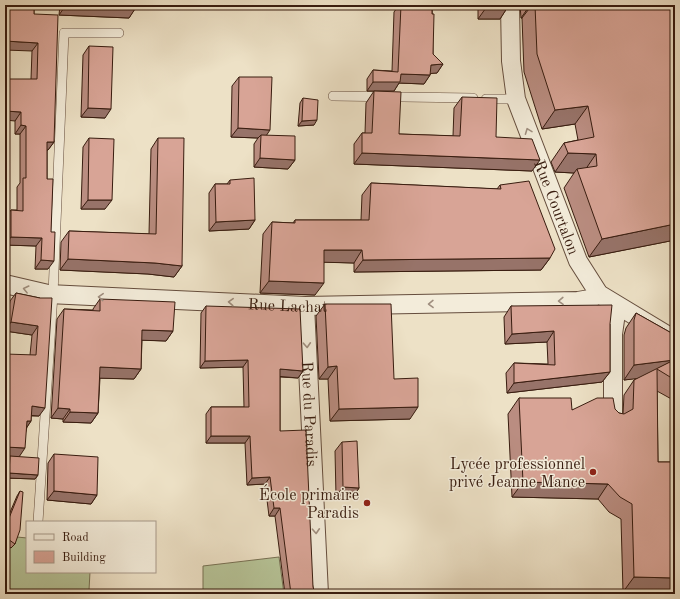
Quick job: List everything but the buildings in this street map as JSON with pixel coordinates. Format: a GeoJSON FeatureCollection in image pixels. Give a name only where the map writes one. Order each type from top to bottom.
{"type":"FeatureCollection","features":[{"type":"Feature","properties":{"kind":"street","name":"Rue Courtalon"},"geometry":{"type":"LineString","coordinates":[[510,5],[511,61],[516,99],[578,261],[599,294],[675,340]]}},
{"type":"Feature","properties":{"kind":"street","name":"Rue Lachat"},"geometry":{"type":"LineString","coordinates":[[5,284],[50,294],[305,306],[578,301],[599,294]]}},
{"type":"Feature","properties":{"kind":"street","name":"Rue du Paradis"},"geometry":{"type":"LineString","coordinates":[[305,306],[319,594]]}},
{"type":"Feature","properties":{"kind":"street"},"geometry":{"type":"LineString","coordinates":[[613,419],[613,334],[617,306]]}},
{"type":"Feature","properties":{"kind":"lane"},"geometry":{"type":"LineString","coordinates":[[38,521],[64,33],[119,33]]}},
{"type":"Feature","properties":{"kind":"lane"},"geometry":{"type":"LineString","coordinates":[[333,96],[516,99]]}},
{"type":"Feature","properties":{"kind":"green space"},"geometry":{"type":"Polygon","coordinates":[[[17,537],[26,538],[26,573],[90,573],[89,590],[140,594],[5,594],[5,546],[11,548],[17,537]]]}},
{"type":"Feature","properties":{"kind":"green space"},"geometry":{"type":"Polygon","coordinates":[[[279,557],[284,594],[158,594],[203,591],[203,566],[279,557]]]}},
{"type":"Feature","properties":{"kind":"place","name":"Lycée professionnel privé Jeanne Mance"},"geometry":{"type":"Point","coordinates":[593,472]}},
{"type":"Feature","properties":{"kind":"place","name":"École primaire Paradis"},"geometry":{"type":"Point","coordinates":[367,503]}}]}
